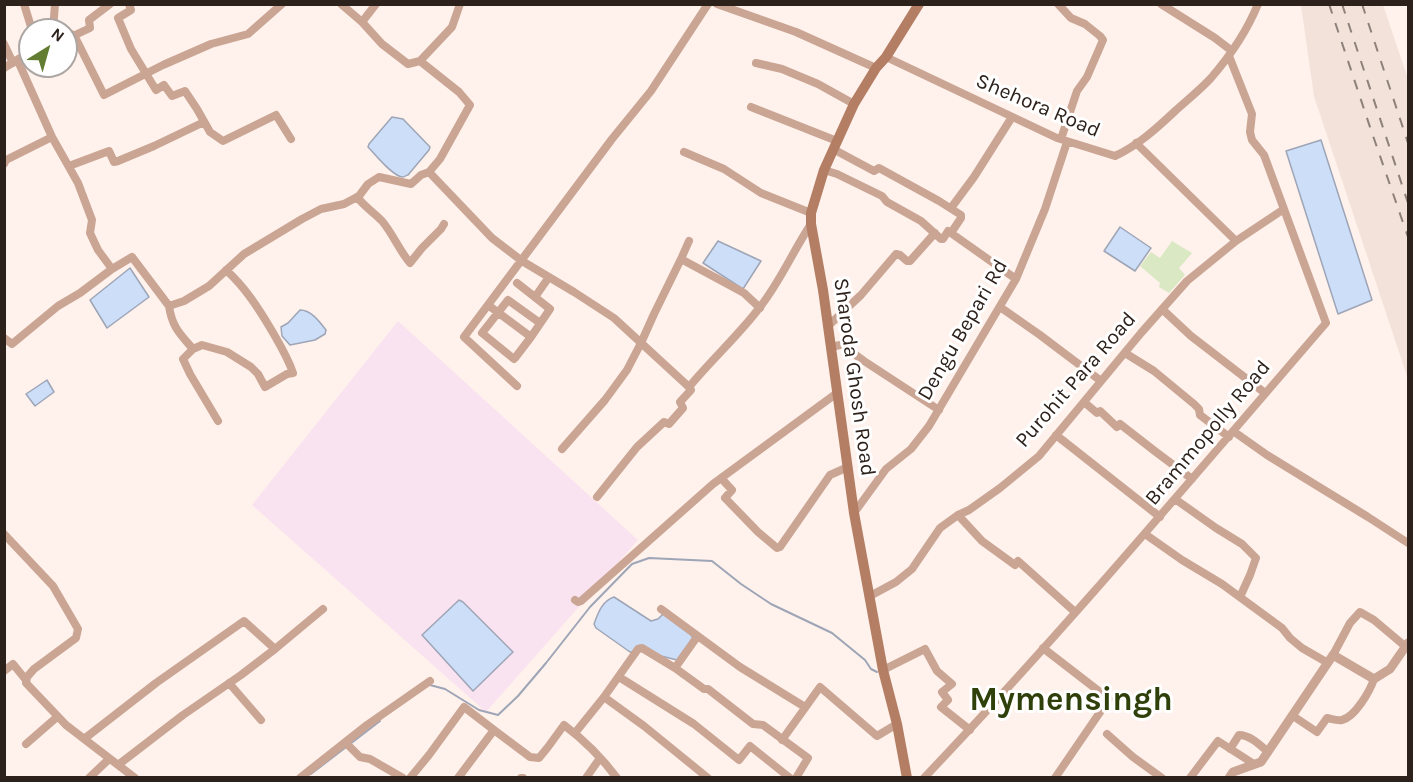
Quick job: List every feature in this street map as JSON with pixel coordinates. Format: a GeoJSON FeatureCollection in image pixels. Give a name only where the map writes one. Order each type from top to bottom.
{"type":"FeatureCollection","features":[{"type":"Feature","properties":{"kind":"main road","name":"Sharoda Ghosh Road"},"geometry":{"type":"LineString","coordinates":[[907,777],[897,724],[883,670],[854,513],[811,213],[824,170],[854,104],[920,4]]}},
{"type":"Feature","properties":{"kind":"street"},"geometry":{"type":"LineString","coordinates":[[78,32],[90,28],[89,20],[110,4]]}},
{"type":"Feature","properties":{"kind":"street"},"geometry":{"type":"LineString","coordinates":[[129,4],[131,10],[118,18],[128,42],[156,90],[164,85],[172,96],[185,91],[210,132],[223,141],[276,116],[291,139]]}},
{"type":"Feature","properties":{"kind":"street"},"geometry":{"type":"LineString","coordinates":[[78,48],[104,95],[211,44],[248,34],[282,4]]}},
{"type":"Feature","properties":{"kind":"street"},"geometry":{"type":"LineString","coordinates":[[341,4],[382,44],[408,64],[420,61],[452,27],[460,4]]}},
{"type":"Feature","properties":{"kind":"street"},"geometry":{"type":"LineString","coordinates":[[362,22],[376,4]]}},
{"type":"Feature","properties":{"kind":"street"},"geometry":{"type":"LineString","coordinates":[[517,386],[464,337],[612,139],[651,92],[708,4]]}},
{"type":"Feature","properties":{"kind":"street"},"geometry":{"type":"LineString","coordinates":[[717,4],[796,32],[876,68]]}},
{"type":"Feature","properties":{"kind":"street","name":"Dengu Bepari Rd"},"geometry":{"type":"LineString","coordinates":[[854,513],[886,469],[911,449],[939,411],[1016,279],[1045,209],[1077,91],[1087,77],[1103,40],[1085,24],[1071,18],[1058,4]]}},
{"type":"Feature","properties":{"kind":"street"},"geometry":{"type":"LineString","coordinates":[[1161,4],[1215,38],[1230,53]]}},
{"type":"Feature","properties":{"kind":"street","name":"Shehora Road"},"geometry":{"type":"LineString","coordinates":[[886,57],[1064,140],[1115,156],[1129,150],[1158,127],[1210,80],[1251,22],[1258,4]]}},
{"type":"Feature","properties":{"kind":"street"},"geometry":{"type":"LineString","coordinates":[[4,44],[78,183],[92,220],[90,233],[98,250],[112,269]]}},
{"type":"Feature","properties":{"kind":"street","name":"Brammopolly Road"},"geometry":{"type":"LineString","coordinates":[[924,777],[970,730],[1076,612],[1326,323],[1264,154],[1252,140],[1250,132],[1252,114],[1230,53]]}},
{"type":"Feature","properties":{"kind":"street"},"geometry":{"type":"LineString","coordinates":[[4,68],[18,60]]}},
{"type":"Feature","properties":{"kind":"street"},"geometry":{"type":"LineString","coordinates":[[169,306],[184,301],[208,285],[244,254],[321,208],[344,204],[359,196],[368,184],[379,177],[411,184],[421,175],[429,172],[440,159],[470,105],[459,92],[420,61]]}},
{"type":"Feature","properties":{"kind":"street"},"geometry":{"type":"LineString","coordinates":[[756,63],[782,69],[818,84],[854,104]]}},
{"type":"Feature","properties":{"kind":"street"},"geometry":{"type":"LineString","coordinates":[[752,106],[835,145],[874,171],[879,168],[951,208],[961,215],[951,233]]}},
{"type":"Feature","properties":{"kind":"street"},"geometry":{"type":"LineString","coordinates":[[951,208],[974,177],[1012,117]]}},
{"type":"Feature","properties":{"kind":"street"},"geometry":{"type":"LineString","coordinates":[[69,166],[109,151],[114,162],[118,161],[204,122]]}},
{"type":"Feature","properties":{"kind":"street"},"geometry":{"type":"LineString","coordinates":[[5,161],[52,136]]}},
{"type":"Feature","properties":{"kind":"street"},"geometry":{"type":"LineString","coordinates":[[1136,143],[1236,241]]}},
{"type":"Feature","properties":{"kind":"street"},"geometry":{"type":"LineString","coordinates":[[684,152],[724,169],[761,193],[811,213]]}},
{"type":"Feature","properties":{"kind":"street"},"geometry":{"type":"LineString","coordinates":[[824,170],[882,196],[887,202],[921,221],[942,239],[948,231],[1016,279]]}},
{"type":"Feature","properties":{"kind":"street"},"geometry":{"type":"LineString","coordinates":[[429,172],[492,238],[522,261],[614,318],[691,390],[680,402],[683,408],[669,424],[664,422],[637,447],[597,497]]}},
{"type":"Feature","properties":{"kind":"street"},"geometry":{"type":"LineString","coordinates":[[357,197],[382,221],[410,263],[444,224]]}},
{"type":"Feature","properties":{"kind":"street","name":"Purohit Para Road"},"geometry":{"type":"LineString","coordinates":[[870,596],[896,582],[912,569],[940,528],[969,510],[1039,456],[1187,281],[1236,241],[1284,209]]}},
{"type":"Feature","properties":{"kind":"street"},"geometry":{"type":"LineString","coordinates":[[689,387],[760,308],[811,224]]}},
{"type":"Feature","properties":{"kind":"street"},"geometry":{"type":"LineString","coordinates":[[828,326],[861,295],[896,254],[910,261],[935,233]]}},
{"type":"Feature","properties":{"kind":"street"},"geometry":{"type":"LineString","coordinates":[[562,449],[605,400],[627,370],[642,343],[688,241]]}},
{"type":"Feature","properties":{"kind":"street"},"geometry":{"type":"LineString","coordinates":[[4,338],[12,344],[58,306],[132,257],[169,306],[174,326],[193,350]]}},
{"type":"Feature","properties":{"kind":"street"},"geometry":{"type":"LineString","coordinates":[[681,259],[744,293],[760,308]]}},
{"type":"Feature","properties":{"kind":"street"},"geometry":{"type":"LineString","coordinates":[[218,421],[183,359],[193,350],[202,345],[227,352],[254,369],[265,387],[287,374],[294,373],[289,359],[257,306],[226,270]]}},
{"type":"Feature","properties":{"kind":"street"},"geometry":{"type":"LineString","coordinates":[[535,297],[549,277]]}},
{"type":"Feature","properties":{"kind":"street"},"geometry":{"type":"LineString","coordinates":[[517,283],[550,309],[531,337],[514,358],[482,333],[509,300],[540,323]]}},
{"type":"Feature","properties":{"kind":"street"},"geometry":{"type":"LineString","coordinates":[[488,304],[531,337]]}},
{"type":"Feature","properties":{"kind":"street"},"geometry":{"type":"LineString","coordinates":[[1000,306],[1101,381]]}},
{"type":"Feature","properties":{"kind":"street"},"geometry":{"type":"LineString","coordinates":[[1162,309],[1191,336],[1265,393]]}},
{"type":"Feature","properties":{"kind":"street"},"geometry":{"type":"LineString","coordinates":[[831,347],[849,343],[853,353],[939,411]]}},
{"type":"Feature","properties":{"kind":"street"},"geometry":{"type":"LineString","coordinates":[[1125,353],[1154,371],[1194,404],[1200,415],[1368,516],[1408,543]]}},
{"type":"Feature","properties":{"kind":"street"},"geometry":{"type":"LineString","coordinates":[[576,600],[581,601],[721,478],[837,393]]}},
{"type":"Feature","properties":{"kind":"street"},"geometry":{"type":"LineString","coordinates":[[1084,402],[1097,413],[1100,411],[1118,427],[1120,424],[1192,479]]}},
{"type":"Feature","properties":{"kind":"street"},"geometry":{"type":"LineString","coordinates":[[1056,435],[1160,517]]}},
{"type":"Feature","properties":{"kind":"street"},"geometry":{"type":"LineString","coordinates":[[721,478],[732,490],[725,498],[777,548],[780,547],[830,475],[848,467]]}},
{"type":"Feature","properties":{"kind":"street"},"geometry":{"type":"LineString","coordinates":[[1175,499],[1242,544],[1256,558],[1240,597]]}},
{"type":"Feature","properties":{"kind":"street"},"geometry":{"type":"LineString","coordinates":[[958,515],[982,541],[1015,565],[1018,561],[1076,612]]}},
{"type":"Feature","properties":{"kind":"street"},"geometry":{"type":"LineString","coordinates":[[4,534],[53,586],[78,629],[76,638],[34,669],[26,680]]}},
{"type":"Feature","properties":{"kind":"street"},"geometry":{"type":"LineString","coordinates":[[1145,534],[1240,597],[1282,628],[1302,648],[1374,679]]}},
{"type":"Feature","properties":{"kind":"street"},"geometry":{"type":"LineString","coordinates":[[118,765],[183,714],[275,649],[323,609]]}},
{"type":"Feature","properties":{"kind":"street"},"geometry":{"type":"LineString","coordinates":[[661,609],[740,667],[805,707]]}},
{"type":"Feature","properties":{"kind":"street"},"geometry":{"type":"LineString","coordinates":[[1229,777],[1233,772],[1261,762],[1331,659],[1350,623],[1360,612],[1407,645],[1390,669],[1374,679],[1352,715],[1340,720],[1328,718],[1317,732],[1293,716]]}},
{"type":"Feature","properties":{"kind":"street"},"geometry":{"type":"LineString","coordinates":[[84,739],[140,695],[244,621],[275,649]]}},
{"type":"Feature","properties":{"kind":"street"},"geometry":{"type":"LineString","coordinates":[[675,668],[698,637]]}},
{"type":"Feature","properties":{"kind":"street"},"geometry":{"type":"LineString","coordinates":[[575,733],[642,648],[704,689],[708,689],[753,724],[763,725],[808,758],[795,777]]}},
{"type":"Feature","properties":{"kind":"street"},"geometry":{"type":"LineString","coordinates":[[1043,648],[1109,699],[1055,777]]}},
{"type":"Feature","properties":{"kind":"street"},"geometry":{"type":"LineString","coordinates":[[883,670],[925,649],[937,671],[952,684],[942,692],[948,700],[941,707],[970,730]]}},
{"type":"Feature","properties":{"kind":"street"},"geometry":{"type":"LineString","coordinates":[[4,671],[13,664],[26,683],[57,717],[135,777]]}},
{"type":"Feature","properties":{"kind":"street"},"geometry":{"type":"LineString","coordinates":[[619,677],[694,724],[739,760],[750,746],[790,777]]}},
{"type":"Feature","properties":{"kind":"street"},"geometry":{"type":"LineString","coordinates":[[300,777],[430,681]]}},
{"type":"Feature","properties":{"kind":"street"},"geometry":{"type":"LineString","coordinates":[[229,683],[261,720]]}},
{"type":"Feature","properties":{"kind":"street"},"geometry":{"type":"LineString","coordinates":[[782,740],[820,687],[877,736],[897,724]]}},
{"type":"Feature","properties":{"kind":"street"},"geometry":{"type":"LineString","coordinates":[[604,697],[708,777]]}},
{"type":"Feature","properties":{"kind":"street"},"geometry":{"type":"LineString","coordinates":[[410,777],[464,707],[530,757],[539,758],[564,725],[595,752],[617,777]]}},
{"type":"Feature","properties":{"kind":"street"},"geometry":{"type":"LineString","coordinates":[[26,744],[57,717]]}},
{"type":"Feature","properties":{"kind":"street"},"geometry":{"type":"LineString","coordinates":[[458,777],[494,730]]}},
{"type":"Feature","properties":{"kind":"street"},"geometry":{"type":"LineString","coordinates":[[1107,734],[1132,757],[1162,777]]}},
{"type":"Feature","properties":{"kind":"street"},"geometry":{"type":"LineString","coordinates":[[1230,749],[1237,737],[1242,734],[1268,752]]}},
{"type":"Feature","properties":{"kind":"street"},"geometry":{"type":"LineString","coordinates":[[1190,777],[1218,741],[1254,764]]}},
{"type":"Feature","properties":{"kind":"street"},"geometry":{"type":"LineString","coordinates":[[346,743],[360,757],[370,759],[403,777]]}},
{"type":"Feature","properties":{"kind":"street"},"geometry":{"type":"LineString","coordinates":[[586,777],[600,758]]}},
{"type":"Feature","properties":{"kind":"street"},"geometry":{"type":"LineString","coordinates":[[89,777],[109,759]]}},
{"type":"Feature","properties":{"kind":"shaded area"},"geometry":{"type":"Polygon","coordinates":[[[1301,5],[1383,5],[1408,79],[1408,379],[1314,96],[1301,5]]]}},
{"type":"Feature","properties":{"kind":"shaded area"},"geometry":{"type":"Polygon","coordinates":[[[398,321],[638,540],[486,712],[252,505],[398,321]]]}},
{"type":"Feature","properties":{"kind":"green space"},"geometry":{"type":"Polygon","coordinates":[[[1172,241],[1192,253],[1179,268],[1185,275],[1169,293],[1159,287],[1160,283],[1140,266],[1151,252],[1160,258],[1172,241]]]}},
{"type":"Feature","properties":{"kind":"water"},"geometry":{"type":"Polygon","coordinates":[[[392,117],[403,119],[430,147],[404,177],[389,169],[368,147],[392,117]]]}},
{"type":"Feature","properties":{"kind":"water"},"geometry":{"type":"Polygon","coordinates":[[[1321,140],[1372,300],[1338,314],[1286,151],[1321,140]]]}},
{"type":"Feature","properties":{"kind":"water"},"geometry":{"type":"Polygon","coordinates":[[[1120,227],[1151,248],[1135,271],[1104,251],[1120,227]]]}},
{"type":"Feature","properties":{"kind":"water"},"geometry":{"type":"Polygon","coordinates":[[[718,241],[761,261],[743,289],[703,263],[718,241]]]}},
{"type":"Feature","properties":{"kind":"water"},"geometry":{"type":"Polygon","coordinates":[[[130,268],[149,297],[107,328],[90,300],[130,268]]]}},
{"type":"Feature","properties":{"kind":"water"},"geometry":{"type":"Polygon","coordinates":[[[300,310],[314,317],[326,330],[325,334],[315,340],[290,345],[282,336],[281,327],[300,310]]]}},
{"type":"Feature","properties":{"kind":"water"},"geometry":{"type":"Polygon","coordinates":[[[47,380],[54,392],[35,406],[26,394],[47,380]]]}},
{"type":"Feature","properties":{"kind":"water"},"geometry":{"type":"Polygon","coordinates":[[[614,597],[651,621],[663,614],[691,635],[693,638],[677,660],[661,656],[643,647],[630,652],[596,628],[594,624],[601,608],[606,601],[614,597]]]}},
{"type":"Feature","properties":{"kind":"water"},"geometry":{"type":"Polygon","coordinates":[[[459,600],[513,652],[473,691],[422,635],[459,600]]]}},
{"type":"Feature","properties":{"kind":"waterway"},"geometry":{"type":"LineString","coordinates":[[430,685],[445,689],[479,710],[498,715],[518,696],[590,607],[632,564],[649,558],[712,561],[771,604],[832,633],[877,672]]}},
{"type":"Feature","properties":{"kind":"waterway"},"geometry":{"type":"LineString","coordinates":[[311,774],[380,721]]}},
{"type":"Feature","properties":{"kind":"railway"},"geometry":{"type":"LineString","coordinates":[[1329,4],[1408,237]]}},
{"type":"Feature","properties":{"kind":"railway"},"geometry":{"type":"LineString","coordinates":[[1342,4],[1408,203]]}},
{"type":"Feature","properties":{"kind":"railway"},"geometry":{"type":"LineString","coordinates":[[1362,4],[1408,143]]}},
{"type":"Feature","properties":{"kind":"district","name":"Mymensingh"},"geometry":{"type":"Point","coordinates":[1071,701]}}]}
